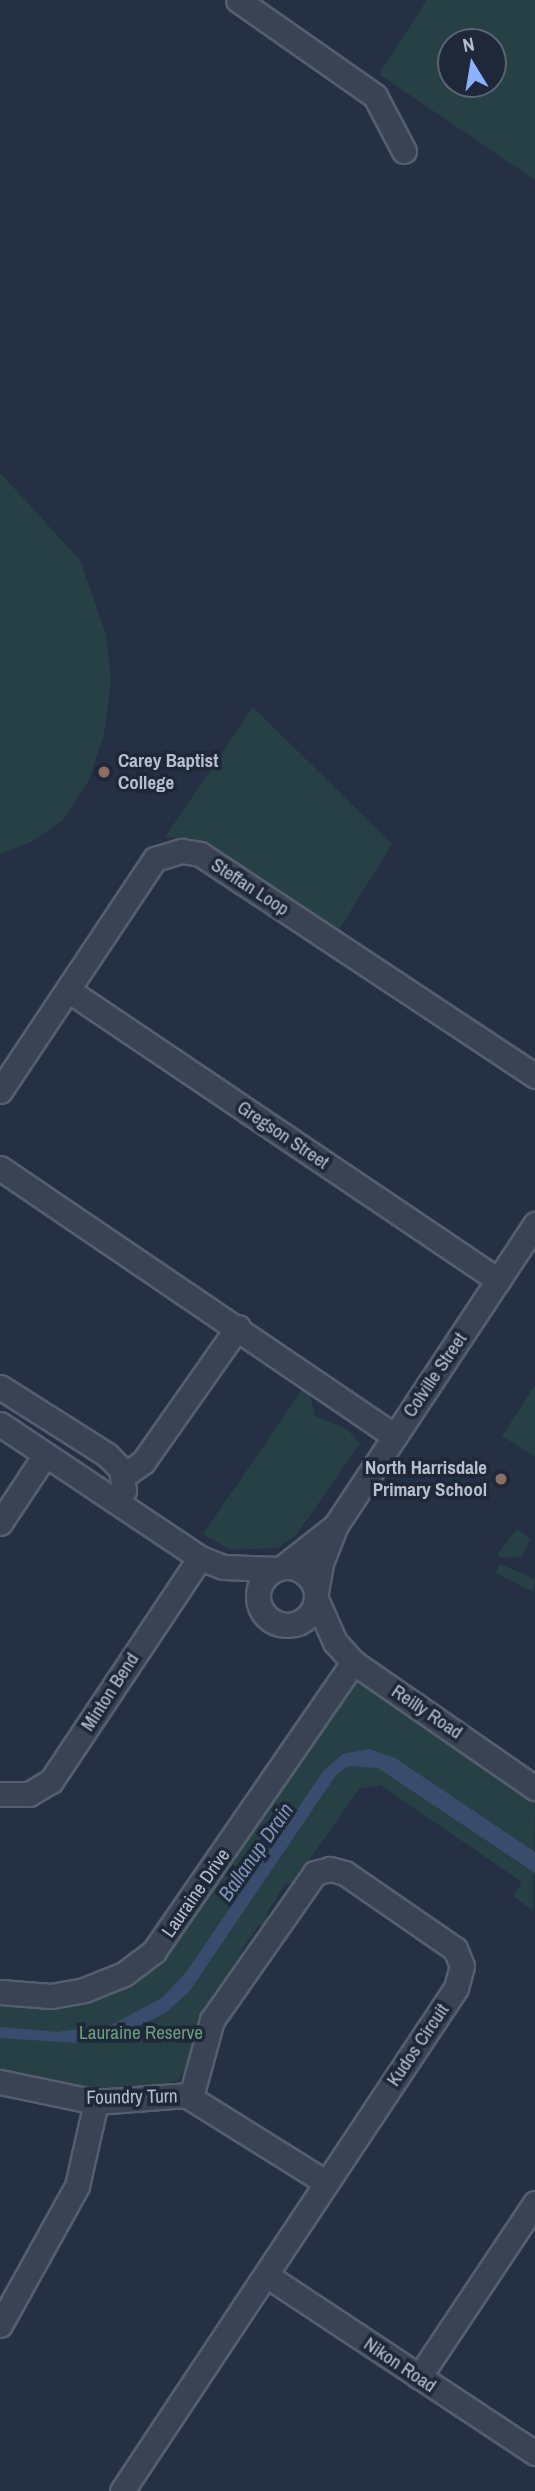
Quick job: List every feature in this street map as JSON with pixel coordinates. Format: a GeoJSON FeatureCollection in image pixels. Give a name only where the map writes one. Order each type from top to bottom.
{"type":"FeatureCollection","features":[{"type":"Feature","properties":{"kind":"street"},"geometry":{"type":"LineString","coordinates":[[238,0],[375,96],[404,151]]}},
{"type":"Feature","properties":{"kind":"street","name":"Steffan Loop"},"geometry":{"type":"LineString","coordinates":[[0,1091],[155,859],[182,851],[200,854],[535,1076]]}},
{"type":"Feature","properties":{"kind":"street","name":"Gregson Street"},"geometry":{"type":"LineString","coordinates":[[68,990],[498,1280]]}},
{"type":"Feature","properties":{"kind":"street"},"geometry":{"type":"LineString","coordinates":[[0,1168],[395,1436]]}},
{"type":"Feature","properties":{"kind":"street","name":"Colville Street"},"geometry":{"type":"LineString","coordinates":[[316,1596],[321,1563],[336,1525],[535,1224]]}},
{"type":"Feature","properties":{"kind":"street"},"geometry":{"type":"LineString","coordinates":[[123,1476],[143,1462],[238,1327]]}},
{"type":"Feature","properties":{"kind":"street"},"geometry":{"type":"LineString","coordinates":[[0,1387],[107,1455],[123,1476],[125,1507]]}},
{"type":"Feature","properties":{"kind":"street"},"geometry":{"type":"LineString","coordinates":[[0,1424],[200,1558],[223,1567],[280,1568],[308,1575],[316,1596],[306,1618],[290,1624],[270,1619],[223,1567]]}},
{"type":"Feature","properties":{"kind":"street"},"geometry":{"type":"LineString","coordinates":[[0,1523],[46,1455]]}},
{"type":"Feature","properties":{"kind":"street","name":"Colville Street"},"geometry":{"type":"LineString","coordinates":[[280,1568],[336,1525]]}},
{"type":"Feature","properties":{"kind":"street","name":"Minton Bend"},"geometry":{"type":"LineString","coordinates":[[0,1794],[29,1794],[51,1781],[200,1558]]}},
{"type":"Feature","properties":{"kind":"street"},"geometry":{"type":"LineString","coordinates":[[260,1606],[260,1585],[280,1568]]}},
{"type":"Feature","properties":{"kind":"street","name":"Reilly Road"},"geometry":{"type":"LineString","coordinates":[[316,1596],[335,1642],[353,1662],[531,1782]]}},
{"type":"Feature","properties":{"kind":"street","name":"Reilly Road"},"geometry":{"type":"LineString","coordinates":[[290,1624],[335,1642]]}},
{"type":"Feature","properties":{"kind":"street","name":"Lauraine Drive"},"geometry":{"type":"LineString","coordinates":[[0,1992],[51,1996],[74,1993],[115,1978],[147,1958],[169,1935],[353,1662]]}},
{"type":"Feature","properties":{"kind":"street","name":"Kudos Circuit"},"geometry":{"type":"LineString","coordinates":[[122,2491],[456,1988],[462,1966],[445,1940],[345,1873],[323,1870],[306,1881],[212,2020],[191,2097]]}},
{"type":"Feature","properties":{"kind":"street","name":"Foundry Turn"},"geometry":{"type":"LineString","coordinates":[[0,2082],[96,2102],[158,2094],[191,2097],[325,2182]]}},
{"type":"Feature","properties":{"kind":"street"},"geometry":{"type":"LineString","coordinates":[[0,2325],[77,2186],[96,2102]]}},
{"type":"Feature","properties":{"kind":"street"},"geometry":{"type":"LineString","coordinates":[[419,2377],[535,2203]]}},
{"type":"Feature","properties":{"kind":"street","name":"Nikon Road"},"geometry":{"type":"LineString","coordinates":[[266,2275],[535,2453]]}},
{"type":"Feature","properties":{"kind":"green space"},"geometry":{"type":"Polygon","coordinates":[[[427,0],[535,0],[535,180],[379,74],[427,0]]]}},
{"type":"Feature","properties":{"kind":"green space"},"geometry":{"type":"Polygon","coordinates":[[[0,473],[80,560],[106,635],[111,680],[104,734],[89,780],[63,820],[33,841],[0,854],[0,473]]]}},
{"type":"Feature","properties":{"kind":"green space"},"geometry":{"type":"Polygon","coordinates":[[[253,707],[392,844],[337,933],[191,839],[165,837],[253,707]]]}},
{"type":"Feature","properties":{"kind":"green space"},"geometry":{"type":"Polygon","coordinates":[[[535,1385],[535,1457],[502,1436],[535,1385]]]}},
{"type":"Feature","properties":{"kind":"green space"},"geometry":{"type":"Polygon","coordinates":[[[302,1390],[310,1395],[315,1416],[347,1429],[360,1444],[297,1534],[278,1548],[231,1550],[203,1534],[302,1390]]]}},
{"type":"Feature","properties":{"kind":"green space"},"geometry":{"type":"Polygon","coordinates":[[[517,1529],[530,1539],[522,1557],[500,1558],[498,1553],[517,1529]]]}},
{"type":"Feature","properties":{"kind":"green space"},"geometry":{"type":"Polygon","coordinates":[[[500,1564],[535,1579],[533,1592],[496,1573],[500,1564]]]}},
{"type":"Feature","properties":{"kind":"green space","name":"Lauraine Reserve"},"geometry":{"type":"Polygon","coordinates":[[[357,1683],[372,1686],[535,1795],[533,1911],[513,1896],[522,1882],[380,1785],[359,1789],[293,1883],[285,1884],[268,1911],[266,1924],[259,1925],[241,1951],[243,1960],[179,2080],[153,2087],[92,2091],[0,2074],[0,1997],[117,1985],[347,1686],[357,1683]]]}},
{"type":"Feature","properties":{"kind":"water"},"geometry":{"type":"Polygon","coordinates":[[[369,1749],[395,1758],[535,1852],[535,1873],[378,1768],[349,1766],[336,1775],[189,1992],[164,2014],[123,2033],[79,2043],[0,2038],[0,2027],[57,2032],[111,2025],[162,1998],[187,1971],[324,1770],[343,1754],[369,1749]]]}},
{"type":"Feature","properties":{"kind":"place","name":"Carey Baptist College"},"geometry":{"type":"Point","coordinates":[104,772]}},
{"type":"Feature","properties":{"kind":"place","name":"North Harrisdale Primary School"},"geometry":{"type":"Point","coordinates":[501,1479]}},
{"type":"Feature","properties":{"kind":"water label","name":"Ballanup Drain"},"geometry":{"type":"Point","coordinates":[256,1852]}}]}
